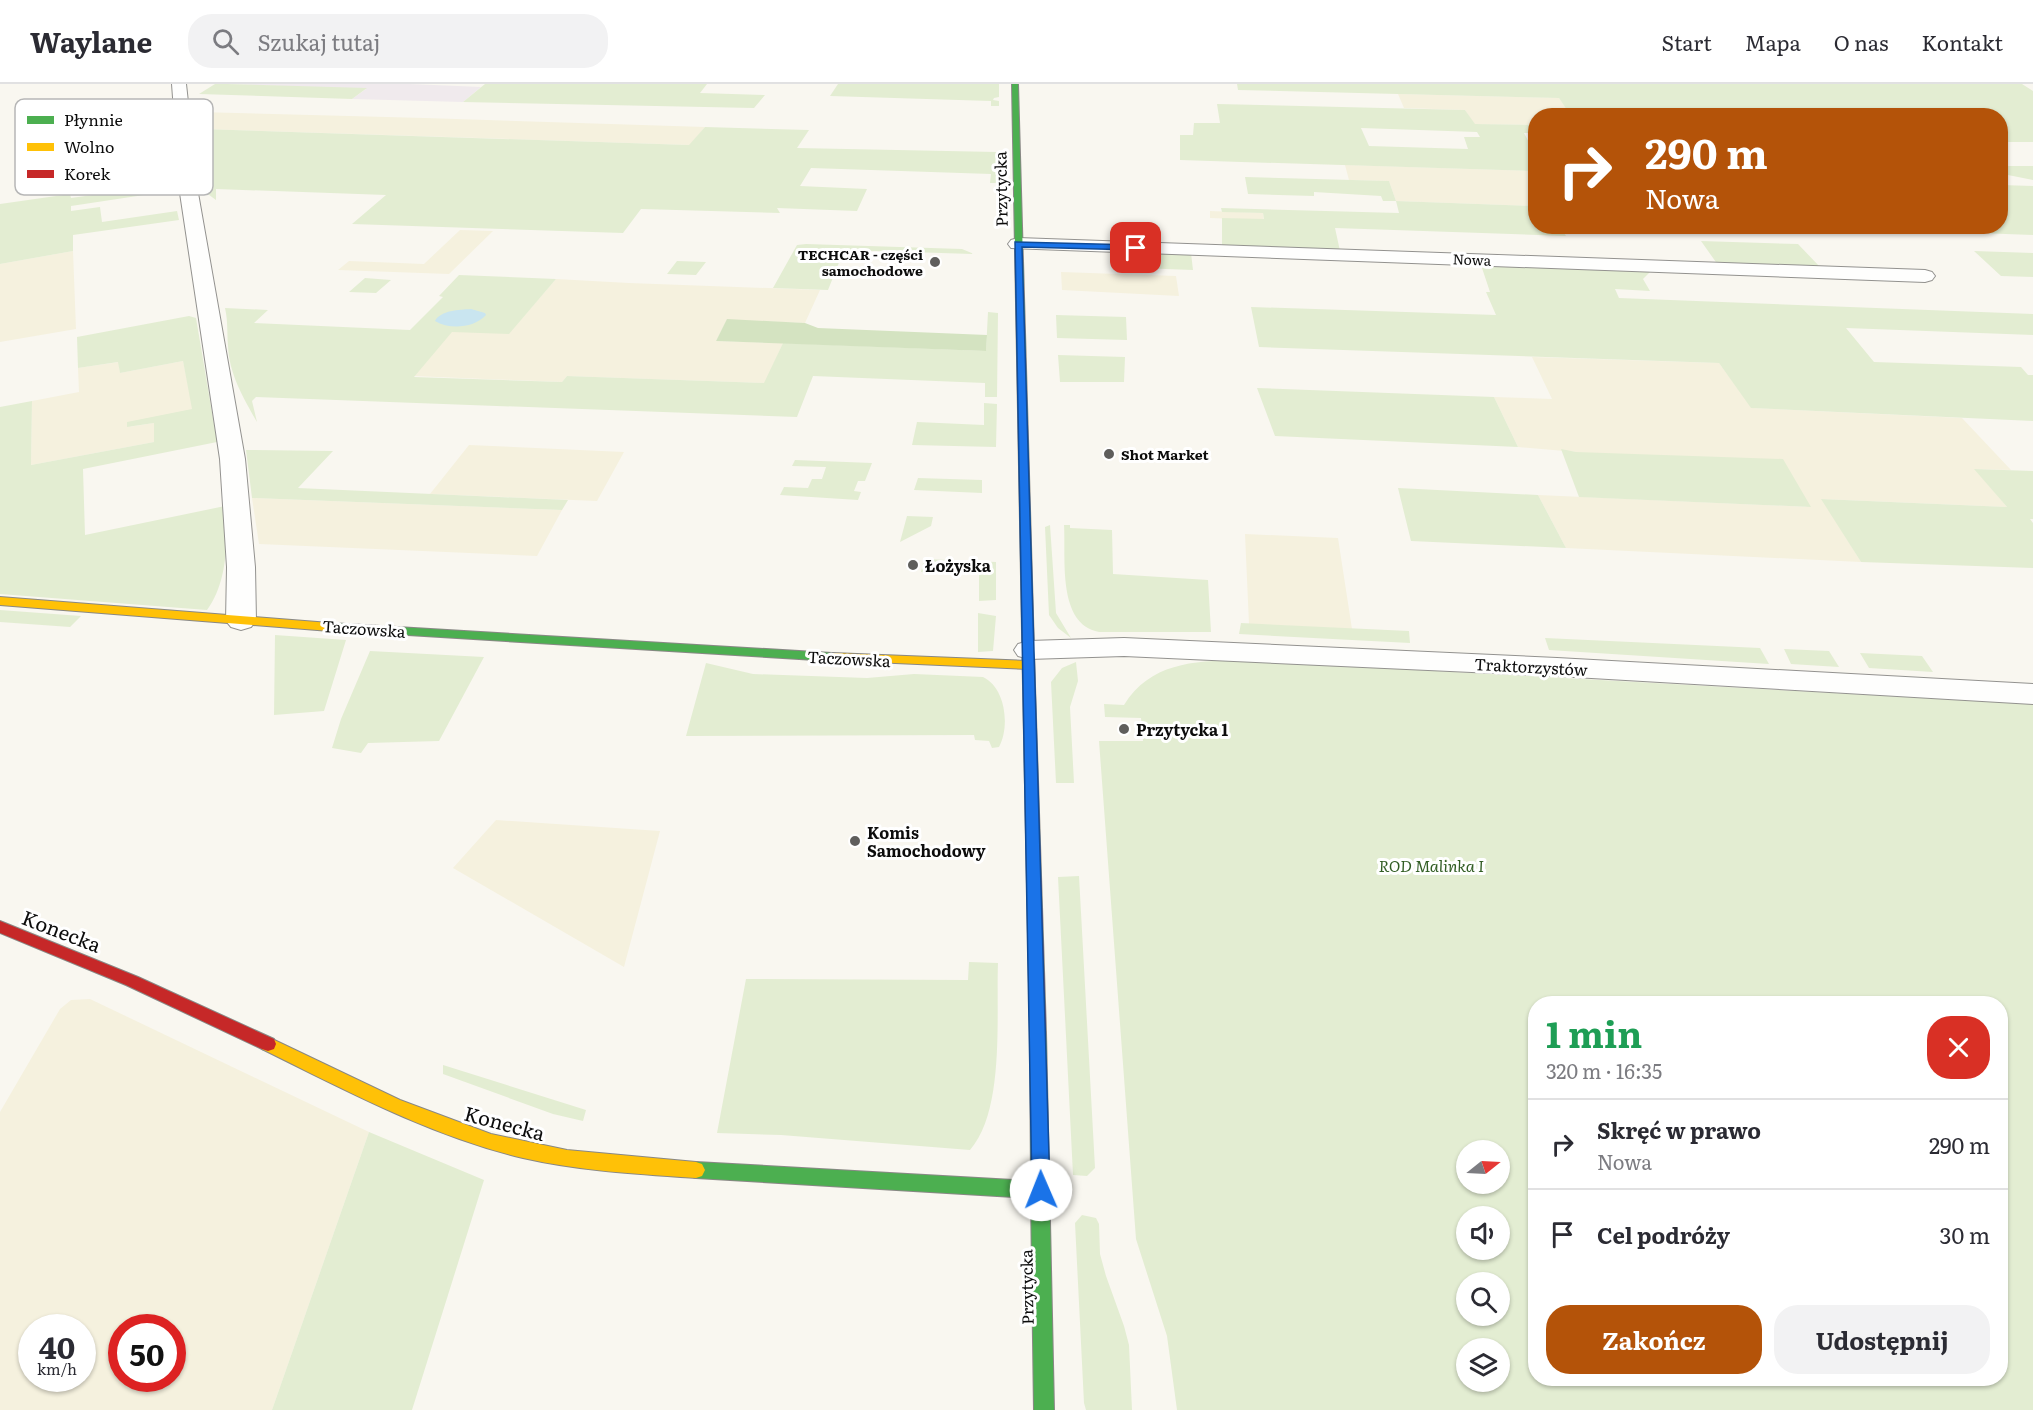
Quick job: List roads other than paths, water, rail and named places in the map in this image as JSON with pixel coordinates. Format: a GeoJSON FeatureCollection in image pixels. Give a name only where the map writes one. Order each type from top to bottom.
{"type":"FeatureCollection","features":[{"type":"Feature","properties":{"kind":"main road","name":"Przytycka"},"geometry":{"type":"LineString","coordinates":[[1015,84],[1041,1190],[1044,1410]]}},
{"type":"Feature","properties":{"kind":"main road","name":"Taczowska"},"geometry":{"type":"LineString","coordinates":[[0,601],[241,621],[798,656],[1028,657]]}},
{"type":"Feature","properties":{"kind":"main road","name":"Konecka"},"geometry":{"type":"LineString","coordinates":[[0,927],[85,959],[172,998],[429,1121],[499,1144],[574,1159],[638,1166],[857,1182],[1041,1190]]}},
{"type":"Feature","properties":{"kind":"street"},"geometry":{"type":"LineString","coordinates":[[179,84],[180,99]]}},
{"type":"Feature","properties":{"kind":"street"},"geometry":{"type":"LineString","coordinates":[[190,195],[227,417],[240,553],[241,621]]}},
{"type":"Feature","properties":{"kind":"street","name":"Nowa"},"geometry":{"type":"LineString","coordinates":[[1018,244],[1925,276]]}},
{"type":"Feature","properties":{"kind":"street","name":"Traktorzystów"},"geometry":{"type":"LineString","coordinates":[[1028,657],[1124,648],[1569,667],[2033,694]]}},
{"type":"Feature","properties":{"kind":"water"},"geometry":{"type":"Polygon","coordinates":[[[471,309],[486,315],[475,323],[462,326],[448,326],[435,321],[446,313],[471,309]]]}},
{"type":"Feature","properties":{"kind":"place","name":"TECHCAR - części samochodowe"},"geometry":{"type":"Point","coordinates":[935,262]}},
{"type":"Feature","properties":{"kind":"place","name":"Shot Market"},"geometry":{"type":"Point","coordinates":[1109,454]}},
{"type":"Feature","properties":{"kind":"place","name":"Łożyska"},"geometry":{"type":"Point","coordinates":[913,565]}},
{"type":"Feature","properties":{"kind":"place","name":"Przytycka 1"},"geometry":{"type":"Point","coordinates":[1124,729]}},
{"type":"Feature","properties":{"kind":"place","name":"Komis Samochodowy"},"geometry":{"type":"Point","coordinates":[855,841]}},
{"type":"Feature","properties":{"kind":"park label","name":"ROD Malinka I"},"geometry":{"type":"Point","coordinates":[1431,865]}}]}
